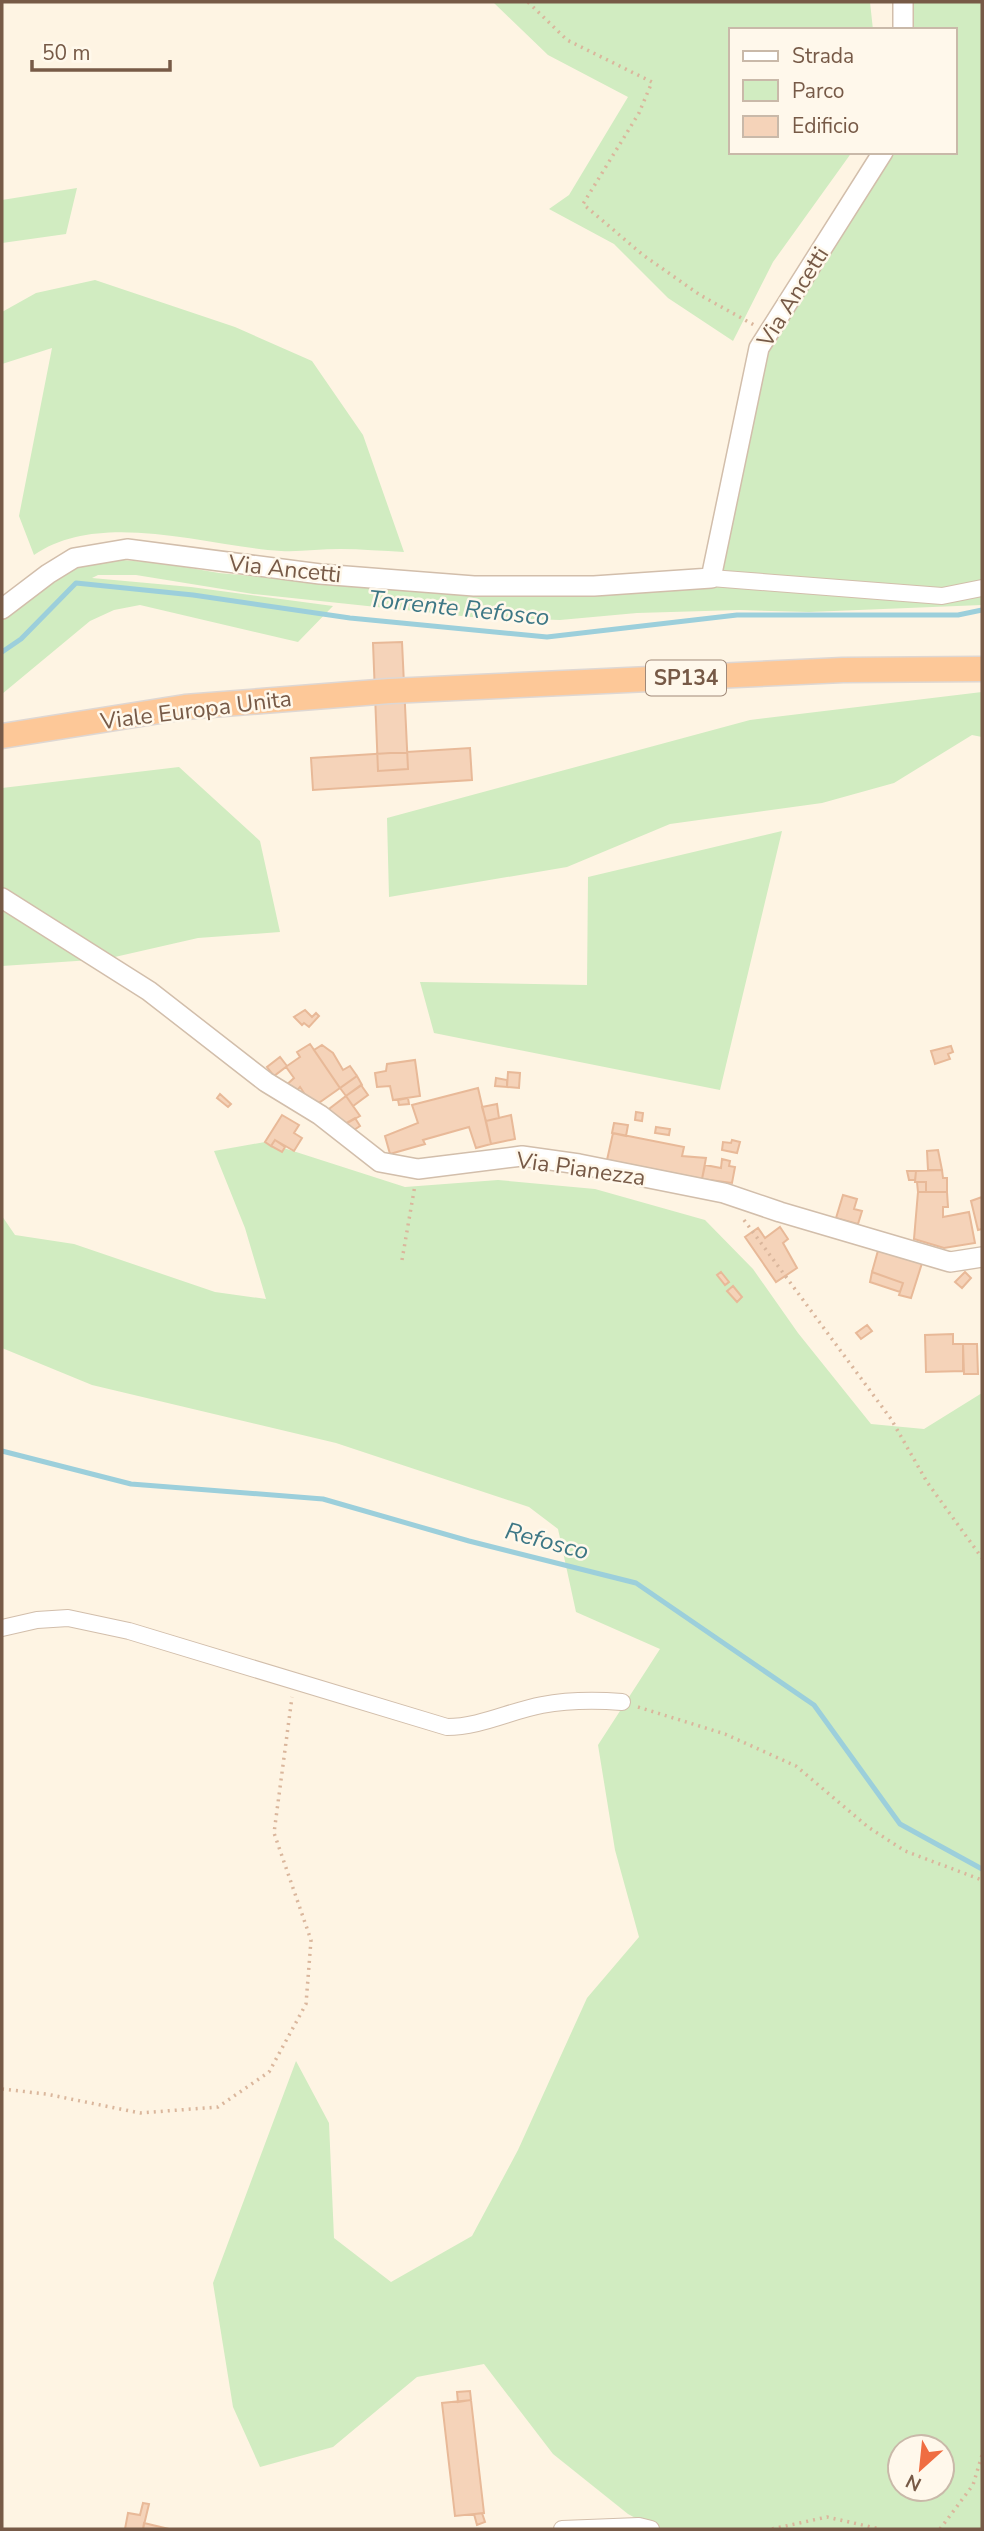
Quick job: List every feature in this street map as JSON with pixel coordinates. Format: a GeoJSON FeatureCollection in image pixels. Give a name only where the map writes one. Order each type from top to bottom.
{"type":"FeatureCollection","features":[{"type":"Feature","properties":{"kind":"highway","name":"Viale Europa Unita"},"geometry":{"type":"LineString","coordinates":[[2,736],[185,707],[390,691],[843,670],[982,670]]}},
{"type":"Feature","properties":{"kind":"street"},"geometry":{"type":"LineString","coordinates":[[902,28],[903,2]]}},
{"type":"Feature","properties":{"kind":"street","name":"Via Ancetti"},"geometry":{"type":"LineString","coordinates":[[711,578],[759,348],[882,154]]}},
{"type":"Feature","properties":{"kind":"street","name":"Via Ancetti"},"geometry":{"type":"LineString","coordinates":[[2,608],[74,558],[127,549],[320,574],[474,586],[594,586],[711,578],[942,596],[982,589]]}},
{"type":"Feature","properties":{"kind":"street","name":"Via Pianezza"},"geometry":{"type":"LineString","coordinates":[[2,898],[149,991],[266,1083],[320,1115],[380,1162],[418,1169],[522,1156],[579,1164],[724,1193],[950,1262],[982,1257]]}},
{"type":"Feature","properties":{"kind":"street"},"geometry":{"type":"LineString","coordinates":[[2,1628],[37,1620],[68,1618],[129,1631],[447,1727],[464,1727],[551,1704],[585,1699],[622,1702]]}},
{"type":"Feature","properties":{"kind":"street"},"geometry":{"type":"LineString","coordinates":[[562,2529],[639,2526],[651,2529]]}},
{"type":"Feature","properties":{"kind":"path"},"geometry":{"type":"LineString","coordinates":[[528,2],[567,40],[652,82],[639,113],[583,204],[643,255],[700,295],[769,332]]}},
{"type":"Feature","properties":{"kind":"path"},"geometry":{"type":"LineString","coordinates":[[402,1261],[418,1169]]}},
{"type":"Feature","properties":{"kind":"path"},"geometry":{"type":"LineString","coordinates":[[724,1193],[891,1419],[926,1482],[982,1558]]}},
{"type":"Feature","properties":{"kind":"path"},"geometry":{"type":"LineString","coordinates":[[2,2089],[46,2094],[140,2113],[218,2107],[269,2072],[306,2004],[311,1940],[274,1833],[292,1681]]}},
{"type":"Feature","properties":{"kind":"path"},"geometry":{"type":"LineString","coordinates":[[622,1702],[725,1734],[796,1766],[869,1827],[905,1851],[982,1880]]}},
{"type":"Feature","properties":{"kind":"path"},"geometry":{"type":"LineString","coordinates":[[940,2529],[973,2485],[982,2455]]}},
{"type":"Feature","properties":{"kind":"path"},"geometry":{"type":"LineString","coordinates":[[772,2529],[827,2517],[880,2529]]}},
{"type":"Feature","properties":{"kind":"green space"},"geometry":{"type":"Polygon","coordinates":[[[493,2],[870,2],[873,28],[729,28],[729,154],[851,154],[773,262],[733,341],[668,298],[614,244],[549,209],[569,195],[628,97],[548,55],[493,2]]]}},
{"type":"Feature","properties":{"kind":"green space"},"geometry":{"type":"Polygon","coordinates":[[[898,2],[982,2],[982,605],[809,612],[739,610],[637,613],[560,620],[471,617],[253,594],[136,575],[98,575],[92,578],[191,587],[333,606],[298,642],[140,605],[114,610],[90,621],[2,694],[2,616],[80,563],[112,559],[282,579],[704,580],[759,352],[884,154],[956,154],[956,28],[901,28],[898,2]]]}},
{"type":"Feature","properties":{"kind":"green space"},"geometry":{"type":"Polygon","coordinates":[[[77,188],[66,234],[2,243],[2,200],[77,188]]]}},
{"type":"Feature","properties":{"kind":"green space"},"geometry":{"type":"Polygon","coordinates":[[[95,280],[235,327],[312,361],[363,435],[404,552],[340,549],[281,551],[121,532],[90,534],[60,541],[34,555],[19,516],[52,348],[2,364],[2,312],[36,293],[95,280]]]}},
{"type":"Feature","properties":{"kind":"green space"},"geometry":{"type":"Polygon","coordinates":[[[982,692],[982,737],[972,735],[894,783],[822,803],[670,824],[567,867],[389,897],[387,818],[750,720],[982,692]]]}},
{"type":"Feature","properties":{"kind":"green space"},"geometry":{"type":"Polygon","coordinates":[[[179,767],[260,841],[280,932],[198,938],[106,959],[2,966],[2,788],[179,767]]]}},
{"type":"Feature","properties":{"kind":"green space"},"geometry":{"type":"Polygon","coordinates":[[[782,831],[720,1090],[434,1033],[420,982],[587,985],[588,877],[782,831]]]}},
{"type":"Feature","properties":{"kind":"green space"},"geometry":{"type":"Polygon","coordinates":[[[265,1142],[405,1187],[498,1180],[595,1189],[705,1220],[753,1269],[798,1333],[871,1424],[924,1429],[982,1393],[982,2529],[656,2529],[628,2514],[553,2454],[484,2364],[417,2377],[333,2447],[260,2467],[233,2407],[213,2283],[296,2061],[329,2123],[334,2238],[391,2282],[472,2236],[518,2150],[587,1998],[639,1937],[615,1850],[598,1745],[660,1649],[576,1612],[558,1529],[529,1507],[336,1443],[92,1385],[2,1348],[2,1216],[15,1235],[74,1244],[215,1292],[266,1299],[245,1228],[214,1151],[265,1142]]]}},
{"type":"Feature","properties":{"kind":"building"},"geometry":{"type":"Polygon","coordinates":[[[402,642],[408,769],[378,771],[373,643],[402,642]]]}},
{"type":"Feature","properties":{"kind":"building"},"geometry":{"type":"Polygon","coordinates":[[[470,748],[472,780],[313,790],[311,758],[470,748]]]}},
{"type":"Feature","properties":{"kind":"building"},"geometry":{"type":"Polygon","coordinates":[[[305,1010],[312,1017],[316,1013],[319,1016],[309,1027],[304,1023],[302,1025],[294,1017],[305,1010]]]}},
{"type":"Feature","properties":{"kind":"building"},"geometry":{"type":"Polygon","coordinates":[[[310,1044],[340,1088],[313,1107],[300,1087],[292,1097],[283,1088],[294,1078],[286,1067],[274,1076],[267,1067],[280,1057],[287,1066],[300,1057],[297,1052],[310,1044]]]}},
{"type":"Feature","properties":{"kind":"building"},"geometry":{"type":"Polygon","coordinates":[[[322,1045],[333,1053],[343,1070],[350,1066],[357,1076],[340,1088],[314,1050],[322,1045]]]}},
{"type":"Feature","properties":{"kind":"building"},"geometry":{"type":"Polygon","coordinates":[[[951,1046],[953,1052],[948,1054],[950,1059],[935,1064],[931,1051],[951,1046]]]}},
{"type":"Feature","properties":{"kind":"building"},"geometry":{"type":"Polygon","coordinates":[[[415,1060],[420,1096],[393,1100],[390,1086],[377,1087],[375,1073],[386,1071],[387,1064],[415,1060]]]}},
{"type":"Feature","properties":{"kind":"building"},"geometry":{"type":"Polygon","coordinates":[[[508,1072],[520,1073],[519,1088],[507,1087],[508,1072]]]}},
{"type":"Feature","properties":{"kind":"building"},"geometry":{"type":"Polygon","coordinates":[[[357,1076],[362,1085],[346,1096],[340,1088],[357,1076]]]}},
{"type":"Feature","properties":{"kind":"building"},"geometry":{"type":"Polygon","coordinates":[[[496,1078],[507,1080],[507,1087],[495,1086],[496,1078]]]}},
{"type":"Feature","properties":{"kind":"building"},"geometry":{"type":"Polygon","coordinates":[[[361,1085],[368,1095],[353,1106],[346,1096],[361,1085]]]}},
{"type":"Feature","properties":{"kind":"building"},"geometry":{"type":"Polygon","coordinates":[[[478,1088],[491,1144],[476,1148],[469,1127],[423,1140],[425,1144],[390,1154],[385,1136],[418,1123],[412,1105],[478,1088]]]}},
{"type":"Feature","properties":{"kind":"building"},"geometry":{"type":"Polygon","coordinates":[[[220,1094],[231,1104],[228,1107],[217,1098],[220,1094]]]}},
{"type":"Feature","properties":{"kind":"building"},"geometry":{"type":"Polygon","coordinates":[[[346,1096],[360,1116],[342,1126],[329,1109],[346,1096]]]}},
{"type":"Feature","properties":{"kind":"building"},"geometry":{"type":"Polygon","coordinates":[[[408,1098],[409,1104],[399,1105],[398,1100],[408,1098]]]}},
{"type":"Feature","properties":{"kind":"building"},"geometry":{"type":"Polygon","coordinates":[[[497,1104],[499,1118],[486,1121],[482,1107],[497,1104]]]}},
{"type":"Feature","properties":{"kind":"building"},"geometry":{"type":"Polygon","coordinates":[[[636,1112],[643,1113],[642,1121],[635,1120],[636,1112]]]}},
{"type":"Feature","properties":{"kind":"building"},"geometry":{"type":"Polygon","coordinates":[[[282,1115],[299,1125],[294,1133],[302,1138],[294,1151],[275,1140],[271,1146],[265,1142],[282,1115]]]}},
{"type":"Feature","properties":{"kind":"building"},"geometry":{"type":"Polygon","coordinates":[[[511,1115],[515,1139],[491,1144],[486,1121],[511,1115]]]}},
{"type":"Feature","properties":{"kind":"building"},"geometry":{"type":"Polygon","coordinates":[[[355,1118],[360,1126],[351,1132],[343,1125],[355,1118]]]}},
{"type":"Feature","properties":{"kind":"building"},"geometry":{"type":"Polygon","coordinates":[[[614,1123],[628,1125],[626,1136],[612,1133],[614,1123]]]}},
{"type":"Feature","properties":{"kind":"building"},"geometry":{"type":"Polygon","coordinates":[[[656,1127],[670,1129],[669,1135],[655,1133],[656,1127]]]}},
{"type":"Feature","properties":{"kind":"building"},"geometry":{"type":"Polygon","coordinates":[[[613,1133],[684,1147],[682,1156],[706,1158],[702,1179],[607,1160],[613,1133]]]}},
{"type":"Feature","properties":{"kind":"building"},"geometry":{"type":"Polygon","coordinates":[[[275,1140],[285,1147],[282,1152],[271,1146],[275,1140]]]}},
{"type":"Feature","properties":{"kind":"building"},"geometry":{"type":"Polygon","coordinates":[[[732,1140],[740,1142],[737,1153],[722,1150],[723,1142],[731,1143],[732,1140]]]}},
{"type":"Feature","properties":{"kind":"building"},"geometry":{"type":"Polygon","coordinates":[[[938,1150],[942,1170],[928,1170],[927,1151],[938,1150]]]}},
{"type":"Feature","properties":{"kind":"building"},"geometry":{"type":"Polygon","coordinates":[[[722,1159],[730,1161],[729,1166],[735,1167],[732,1183],[702,1179],[705,1165],[721,1168],[722,1159]]]}},
{"type":"Feature","properties":{"kind":"building"},"geometry":{"type":"Polygon","coordinates":[[[942,1170],[943,1178],[947,1178],[947,1192],[926,1192],[926,1182],[915,1182],[916,1171],[942,1170]]]}},
{"type":"Feature","properties":{"kind":"building"},"geometry":{"type":"Polygon","coordinates":[[[907,1171],[916,1171],[915,1180],[909,1180],[907,1171]]]}},
{"type":"Feature","properties":{"kind":"building"},"geometry":{"type":"Polygon","coordinates":[[[917,1182],[926,1182],[926,1192],[918,1192],[917,1182]]]}},
{"type":"Feature","properties":{"kind":"building"},"geometry":{"type":"Polygon","coordinates":[[[918,1192],[947,1192],[948,1207],[943,1207],[943,1217],[969,1212],[975,1243],[944,1248],[914,1239],[918,1192]]]}},
{"type":"Feature","properties":{"kind":"building"},"geometry":{"type":"Polygon","coordinates":[[[843,1195],[857,1199],[854,1209],[862,1211],[858,1224],[836,1218],[843,1195]]]}},
{"type":"Feature","properties":{"kind":"building"},"geometry":{"type":"Polygon","coordinates":[[[982,1197],[982,1229],[978,1230],[971,1201],[982,1197]]]}},
{"type":"Feature","properties":{"kind":"building"},"geometry":{"type":"Polygon","coordinates":[[[780,1227],[788,1239],[783,1243],[797,1268],[776,1282],[745,1237],[758,1228],[765,1238],[780,1227]]]}},
{"type":"Feature","properties":{"kind":"building"},"geometry":{"type":"Polygon","coordinates":[[[879,1247],[923,1260],[911,1298],[899,1295],[903,1283],[872,1272],[879,1247]]]}},
{"type":"Feature","properties":{"kind":"building"},"geometry":{"type":"Polygon","coordinates":[[[721,1272],[729,1282],[725,1285],[717,1275],[721,1272]]]}},
{"type":"Feature","properties":{"kind":"building"},"geometry":{"type":"Polygon","coordinates":[[[872,1272],[903,1283],[900,1292],[870,1282],[872,1272]]]}},
{"type":"Feature","properties":{"kind":"building"},"geometry":{"type":"Polygon","coordinates":[[[965,1272],[971,1278],[962,1288],[955,1282],[965,1272]]]}},
{"type":"Feature","properties":{"kind":"building"},"geometry":{"type":"Polygon","coordinates":[[[733,1286],[742,1297],[737,1302],[727,1291],[733,1286]]]}},
{"type":"Feature","properties":{"kind":"building"},"geometry":{"type":"Polygon","coordinates":[[[867,1325],[872,1331],[861,1339],[856,1333],[867,1325]]]}},
{"type":"Feature","properties":{"kind":"building"},"geometry":{"type":"Polygon","coordinates":[[[953,1334],[953,1344],[963,1344],[963,1371],[926,1372],[925,1335],[953,1334]]]}},
{"type":"Feature","properties":{"kind":"building"},"geometry":{"type":"Polygon","coordinates":[[[963,1344],[977,1344],[978,1374],[964,1374],[963,1344]]]}},
{"type":"Feature","properties":{"kind":"building"},"geometry":{"type":"Polygon","coordinates":[[[470,2391],[471,2400],[458,2402],[457,2392],[470,2391]]]}},
{"type":"Feature","properties":{"kind":"building"},"geometry":{"type":"Polygon","coordinates":[[[471,2400],[484,2513],[455,2516],[442,2403],[471,2400]]]}},
{"type":"Feature","properties":{"kind":"building"},"geometry":{"type":"Polygon","coordinates":[[[143,2503],[149,2504],[143,2529],[125,2529],[128,2513],[140,2515],[143,2503]]]}},
{"type":"Feature","properties":{"kind":"building"},"geometry":{"type":"Polygon","coordinates":[[[482,2513],[485,2522],[477,2525],[474,2514],[482,2513]]]}},
{"type":"Feature","properties":{"kind":"building"},"geometry":{"type":"Polygon","coordinates":[[[144,2523],[169,2529],[143,2529],[144,2523]]]}},
{"type":"Feature","properties":{"kind":"waterway","name":"Torrente Refosco"},"geometry":{"type":"LineString","coordinates":[[2,652],[21,639],[76,583],[193,595],[350,618],[547,637],[737,615],[958,615],[982,610]]}},
{"type":"Feature","properties":{"kind":"waterway","name":"Refosco"},"geometry":{"type":"LineString","coordinates":[[2,1451],[131,1484],[323,1499],[469,1541],[636,1583],[814,1705],[900,1824],[982,1869]]}}]}
